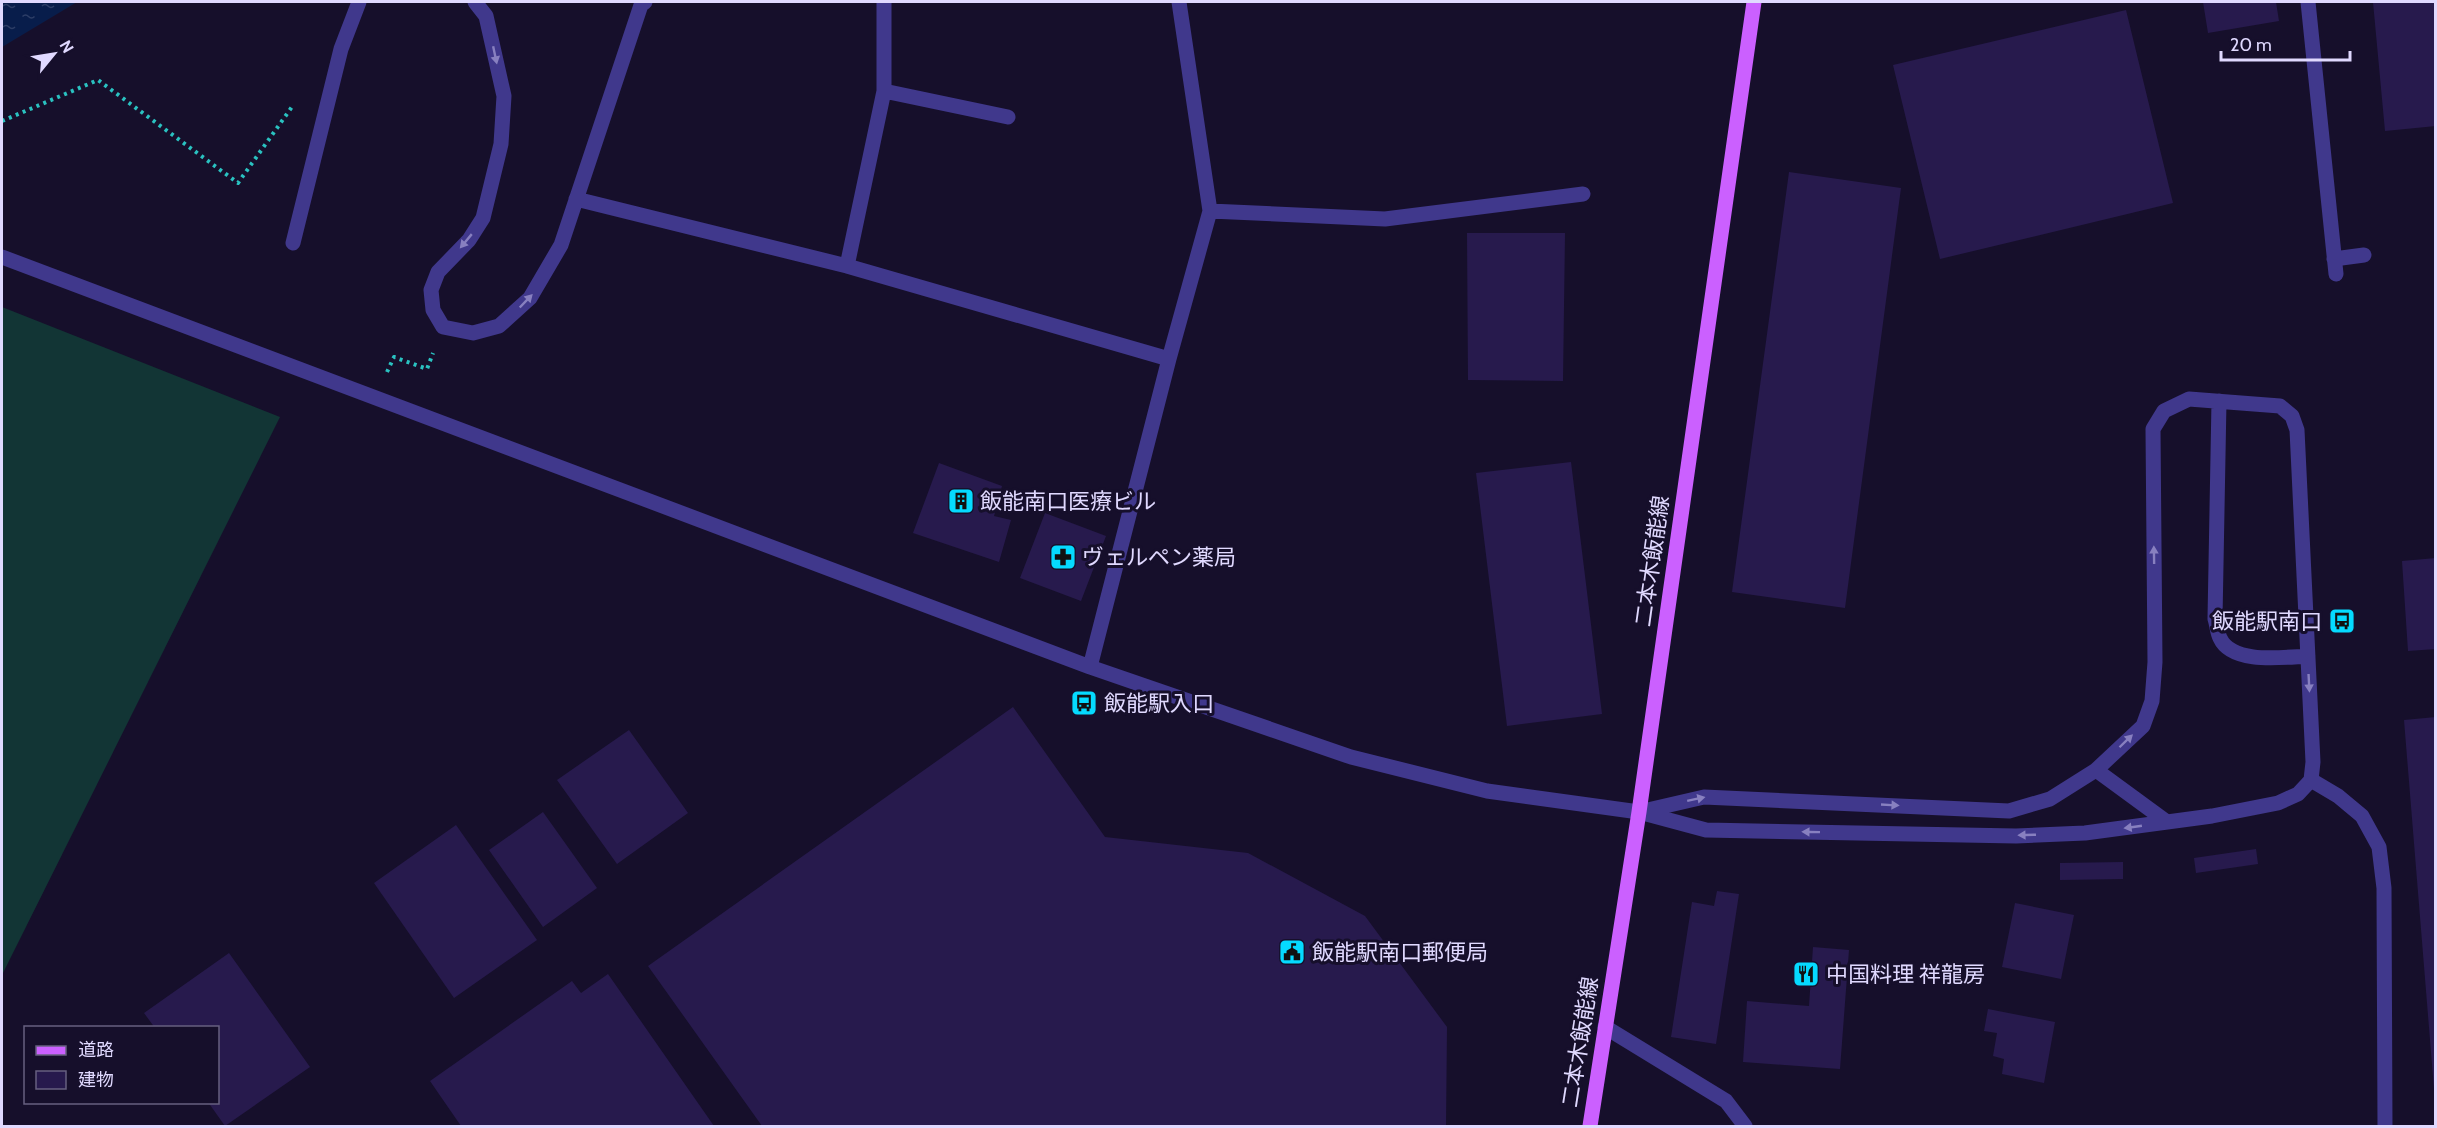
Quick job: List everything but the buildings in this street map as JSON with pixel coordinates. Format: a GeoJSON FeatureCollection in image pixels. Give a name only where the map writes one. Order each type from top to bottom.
{"type":"FeatureCollection","features":[{"type":"Feature","properties":{"kind":"main road","name":"二本木飯能線"},"geometry":{"type":"LineString","coordinates":[[1590,1126],[1639,812],[1754,2]]}},
{"type":"Feature","properties":{"kind":"street"},"geometry":{"type":"LineString","coordinates":[[293,243],[341,49],[358,2]]}},
{"type":"Feature","properties":{"kind":"street"},"geometry":{"type":"LineString","coordinates":[[475,2],[486,16],[504,96],[501,144],[483,218],[469,240],[438,272],[431,290],[433,310],[443,327],[473,333],[499,326],[530,298],[561,245],[641,5],[645,2]]}},
{"type":"Feature","properties":{"kind":"street"},"geometry":{"type":"LineString","coordinates":[[847,266],[884,91],[884,2]]}},
{"type":"Feature","properties":{"kind":"street"},"geometry":{"type":"LineString","coordinates":[[1090,668],[1169,359],[1210,211],[1179,2]]}},
{"type":"Feature","properties":{"kind":"street"},"geometry":{"type":"LineString","coordinates":[[2308,2],[2335,266],[2364,255]]}},
{"type":"Feature","properties":{"kind":"street"},"geometry":{"type":"LineString","coordinates":[[884,91],[1008,117]]}},
{"type":"Feature","properties":{"kind":"street"},"geometry":{"type":"LineString","coordinates":[[1210,211],[1385,219],[1583,194]]}},
{"type":"Feature","properties":{"kind":"street"},"geometry":{"type":"LineString","coordinates":[[576,199],[847,266],[1169,359]]}},
{"type":"Feature","properties":{"kind":"street"},"geometry":{"type":"LineString","coordinates":[[2,257],[1090,668],[1351,758],[1487,791],[1639,812],[1706,830],[1718,831],[2016,836],[2085,833],[2278,804],[2298,794],[2311,780],[2313,762],[2297,430],[2292,416],[2280,406],[2189,399],[2164,411],[2153,429],[2155,662],[2152,701],[2143,726],[2096,770],[2050,799],[2009,811],[1704,797],[1639,812]]}},
{"type":"Feature","properties":{"kind":"street"},"geometry":{"type":"LineString","coordinates":[[2219,401],[2215,619],[2220,640],[2236,652],[2262,659],[2308,656]]}},
{"type":"Feature","properties":{"kind":"street"},"geometry":{"type":"LineString","coordinates":[[2096,770],[2167,822]]}},
{"type":"Feature","properties":{"kind":"street"},"geometry":{"type":"LineString","coordinates":[[2311,780],[2362,816],[2379,847],[2384,888],[2385,1126]]}},
{"type":"Feature","properties":{"kind":"street"},"geometry":{"type":"LineString","coordinates":[[1605,1027],[1726,1101],[1745,1126]]}},
{"type":"Feature","properties":{"kind":"path"},"geometry":{"type":"LineString","coordinates":[[2,121],[98,80],[238,183],[296,101]]}},
{"type":"Feature","properties":{"kind":"path"},"geometry":{"type":"LineString","coordinates":[[376,399],[394,357],[427,369],[443,327]]}},
{"type":"Feature","properties":{"kind":"green space"},"geometry":{"type":"Polygon","coordinates":[[[2,307],[280,417],[2,975],[2,307]]]}},
{"type":"Feature","properties":{"kind":"water"},"geometry":{"type":"Polygon","coordinates":[[[2,2],[77,2],[2,47],[2,2]]]}},
{"type":"Feature","properties":{"kind":"place","name":"飯能南口医療ビル"},"geometry":{"type":"Point","coordinates":[961,501]}},
{"type":"Feature","properties":{"kind":"place","name":"ヴェルペン薬局"},"geometry":{"type":"Point","coordinates":[1063,557]}},
{"type":"Feature","properties":{"kind":"place","name":"飯能駅南口"},"geometry":{"type":"Point","coordinates":[2342,621]}},
{"type":"Feature","properties":{"kind":"place","name":"飯能駅入口"},"geometry":{"type":"Point","coordinates":[1084,703]}},
{"type":"Feature","properties":{"kind":"place","name":"飯能駅南口郵便局"},"geometry":{"type":"Point","coordinates":[1292,952]}},
{"type":"Feature","properties":{"kind":"place","name":"中国料理 祥龍房"},"geometry":{"type":"Point","coordinates":[1806,974]}}]}
